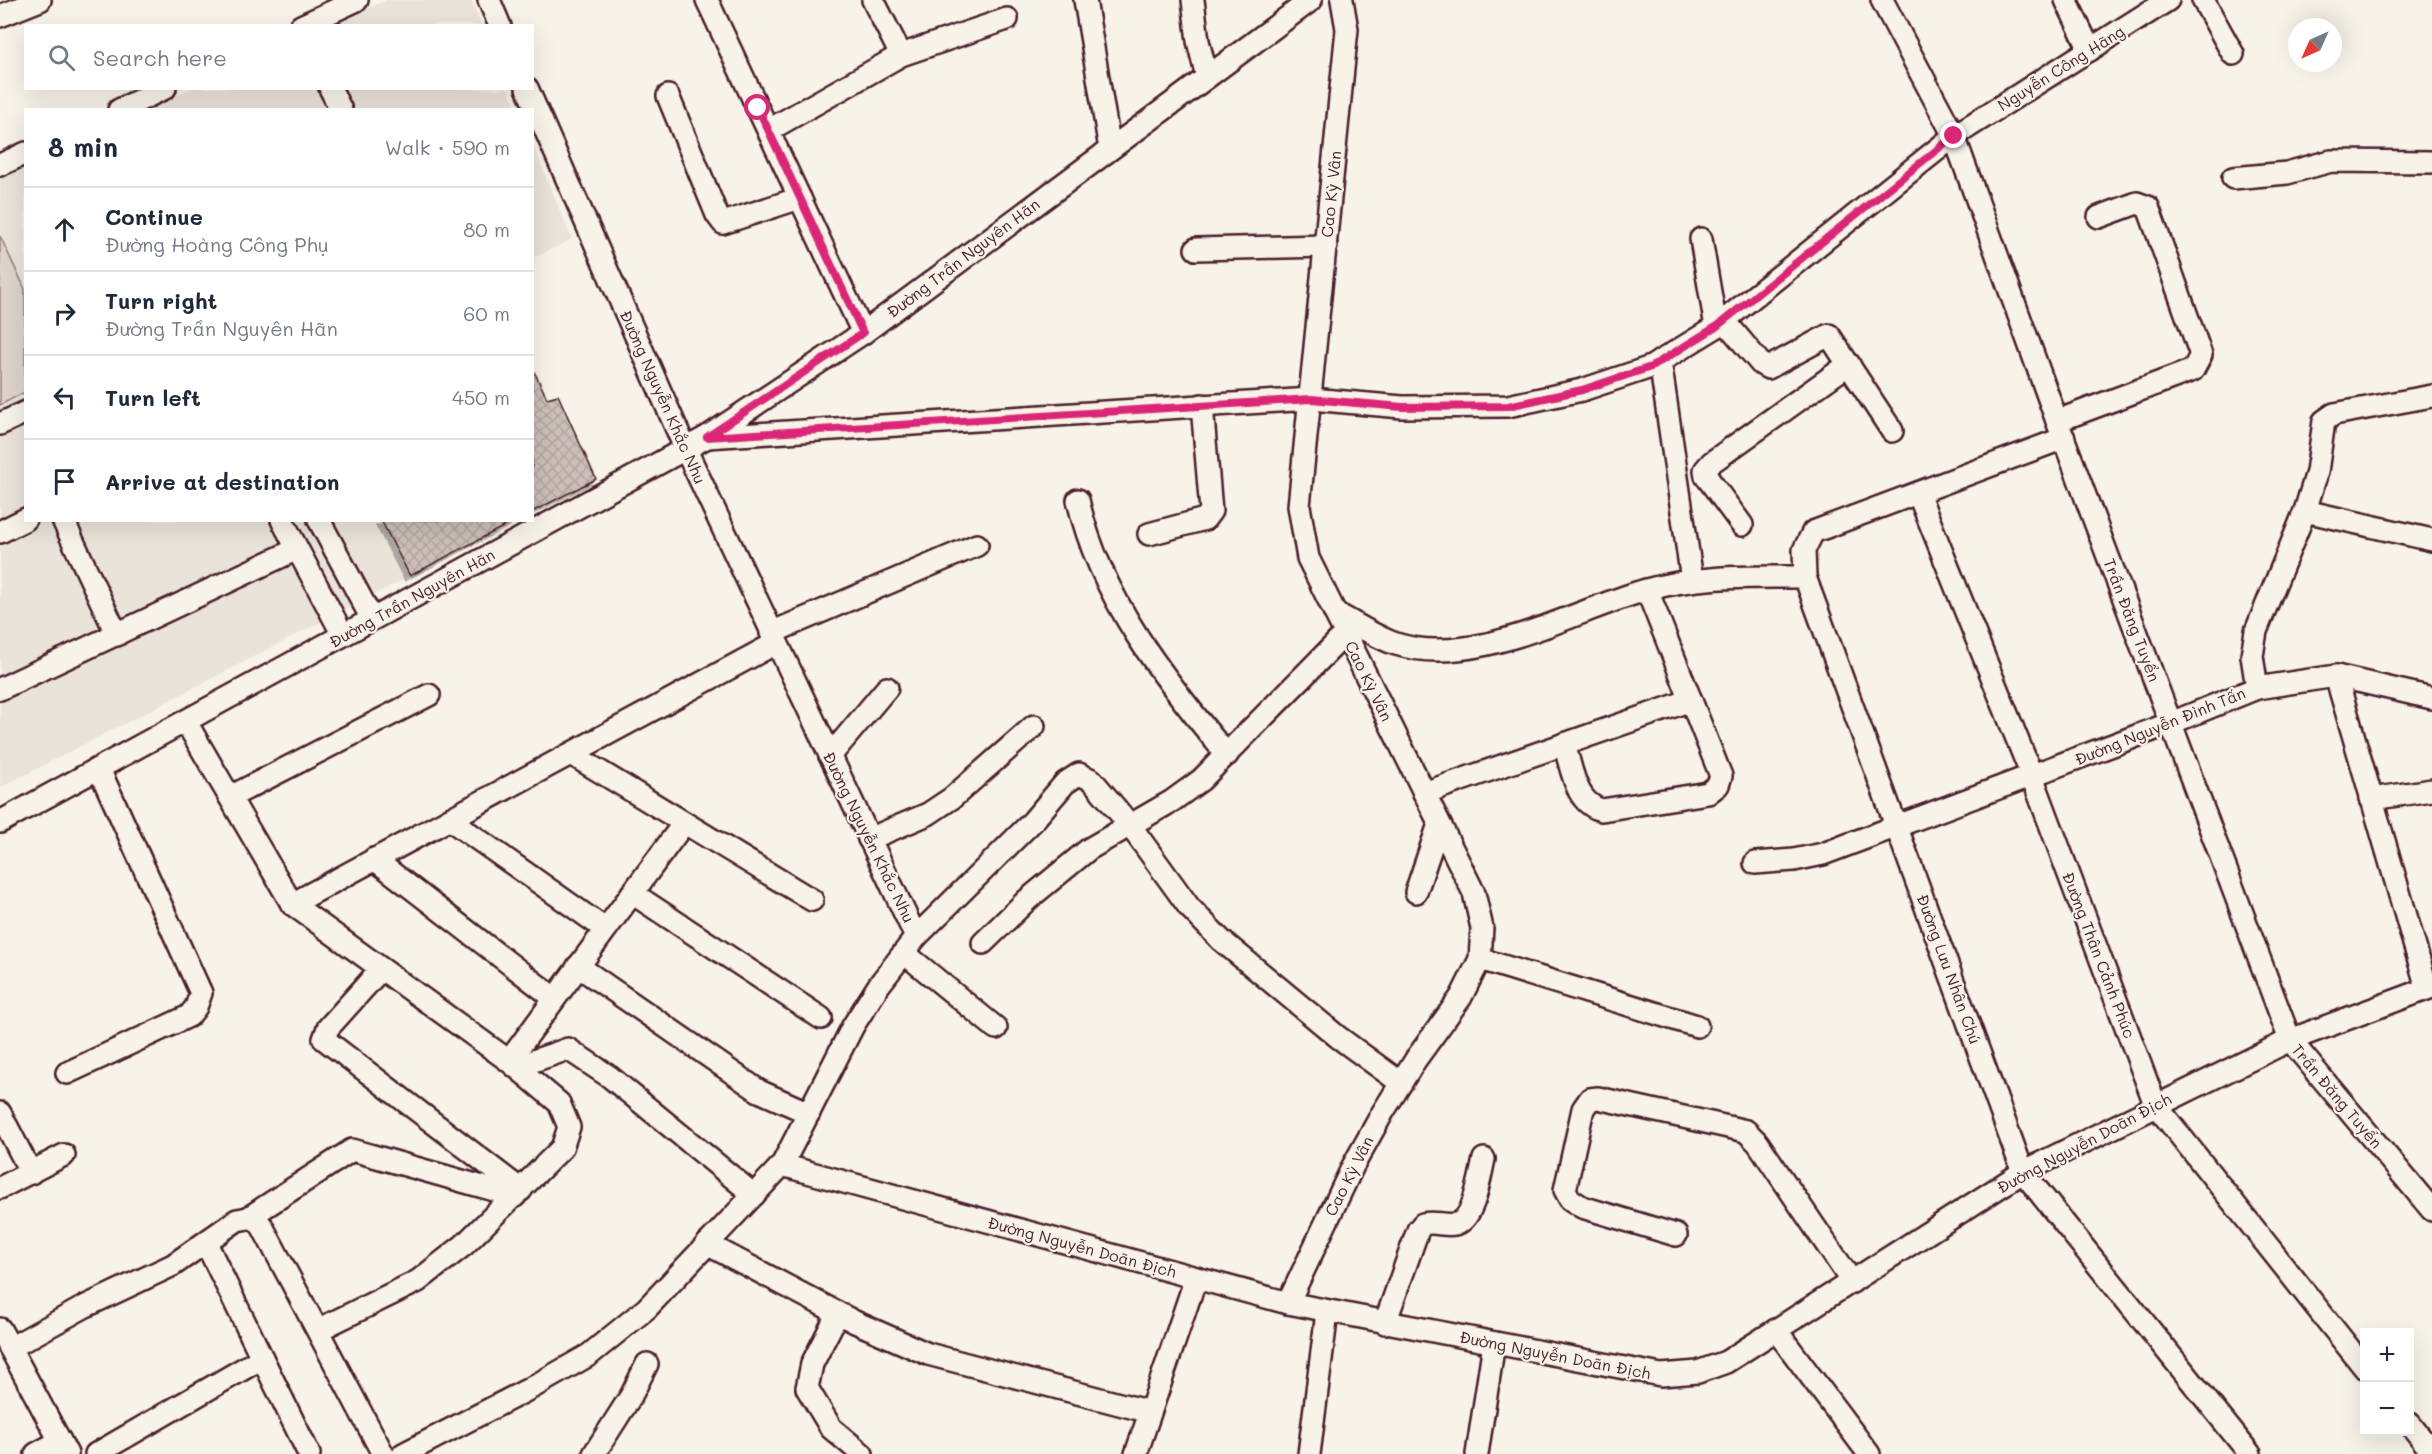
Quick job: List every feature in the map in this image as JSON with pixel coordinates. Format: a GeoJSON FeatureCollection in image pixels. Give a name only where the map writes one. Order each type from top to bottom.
{"type":"FeatureCollection","features":[{"type":"Feature","properties":{"kind":"street"},"geometry":{"type":"LineString","coordinates":[[0,16],[40,0]]}},
{"type":"Feature","properties":{"kind":"street"},"geometry":{"type":"LineString","coordinates":[[305,24],[357,0]]}},
{"type":"Feature","properties":{"kind":"street"},"geometry":{"type":"LineString","coordinates":[[489,0],[499,24]]}},
{"type":"Feature","properties":{"kind":"street"},"geometry":{"type":"LineString","coordinates":[[708,0],[863,333]]}},
{"type":"Feature","properties":{"kind":"street"},"geometry":{"type":"LineString","coordinates":[[873,0],[901,55]]}},
{"type":"Feature","properties":{"kind":"street"},"geometry":{"type":"LineString","coordinates":[[1085,0],[1110,149]]}},
{"type":"Feature","properties":{"kind":"street"},"geometry":{"type":"LineString","coordinates":[[1194,0],[1198,41],[1207,77]]}},
{"type":"Feature","properties":{"kind":"street","name":"Đường Trần Nguyên Hãn"},"geometry":{"type":"LineString","coordinates":[[0,822],[707,437],[863,333],[1311,0]]}},
{"type":"Feature","properties":{"kind":"street","name":"Cao Kỳ Vân"},"geometry":{"type":"LineString","coordinates":[[1288,1303],[1353,1166],[1401,1083],[1461,997],[1480,959],[1482,928],[1473,893],[1308,558],[1299,506],[1347,29],[1342,0]]}},
{"type":"Feature","properties":{"kind":"street","name":"Trần Đăng Tuyển"},"geometry":{"type":"LineString","coordinates":[[1882,0],[1954,136],[2290,1040],[2432,1210]]}},
{"type":"Feature","properties":{"kind":"street"},"geometry":{"type":"LineString","coordinates":[[2066,0],[2090,50]]}},
{"type":"Feature","properties":{"kind":"street","name":"Nguyễn Công Hãng"},"geometry":{"type":"LineString","coordinates":[[707,437],[1311,399],[1402,407],[1508,406],[1582,390],[1660,361],[1720,323],[1954,136],[2168,0]]}},
{"type":"Feature","properties":{"kind":"street"},"geometry":{"type":"LineString","coordinates":[[2203,0],[2233,54]]}},
{"type":"Feature","properties":{"kind":"street"},"geometry":{"type":"LineString","coordinates":[[769,130],[901,55],[1007,19]]}},
{"type":"Feature","properties":{"kind":"street"},"geometry":{"type":"LineString","coordinates":[[123,108],[161,90]]}},
{"type":"Feature","properties":{"kind":"street"},"geometry":{"type":"LineString","coordinates":[[331,90],[340,108]]}},
{"type":"Feature","properties":{"kind":"street","name":"Đường Nguyễn Khắc Nhu"},"geometry":{"type":"LineString","coordinates":[[528,90],[686,450],[869,839],[910,945]]}},
{"type":"Feature","properties":{"kind":"street"},"geometry":{"type":"LineString","coordinates":[[668,96],[717,215],[723,223],[800,198]]}},
{"type":"Feature","properties":{"kind":"street"},"geometry":{"type":"LineString","coordinates":[[0,165],[24,154]]}},
{"type":"Feature","properties":{"kind":"street"},"geometry":{"type":"LineString","coordinates":[[2234,178],[2287,173],[2331,161],[2432,162]]}},
{"type":"Feature","properties":{"kind":"street","name":"Đường Lưu Nhân Chú"},"geometry":{"type":"LineString","coordinates":[[2099,217],[2137,203],[2148,207],[2202,355],[2193,370],[1918,493],[1813,532],[1804,549],[1804,577],[2023,1172],[2250,1454]]}},
{"type":"Feature","properties":{"kind":"street"},"geometry":{"type":"LineString","coordinates":[[1701,239],[1720,323],[1761,364],[1768,368],[1829,335],[1892,431]]}},
{"type":"Feature","properties":{"kind":"street"},"geometry":{"type":"LineString","coordinates":[[1196,249],[1326,246]]}},
{"type":"Feature","properties":{"kind":"street"},"geometry":{"type":"LineString","coordinates":[[1660,361],[1692,580]]}},
{"type":"Feature","properties":{"kind":"street"},"geometry":{"type":"LineString","coordinates":[[1742,525],[1706,476],[1705,470],[1712,462],[1849,364]]}},
{"type":"Feature","properties":{"kind":"street"},"geometry":{"type":"LineString","coordinates":[[2257,688],[2252,656],[2256,631],[2305,511],[2317,472],[2323,426],[2328,417],[2432,396]]}},
{"type":"Feature","properties":{"kind":"street"},"geometry":{"type":"LineString","coordinates":[[1149,534],[1205,519],[1211,511],[1202,405]]}},
{"type":"Feature","properties":{"kind":"street"},"geometry":{"type":"LineString","coordinates":[[0,424],[24,413]]}},
{"type":"Feature","properties":{"kind":"street","name":"Đường Thân Cảnh Phúc"},"geometry":{"type":"LineString","coordinates":[[1918,493],[2032,776],[2155,1104],[2360,1362]]}},
{"type":"Feature","properties":{"kind":"street"},"geometry":{"type":"LineString","coordinates":[[1078,500],[1086,537],[1106,582],[1152,660],[1227,754]]}},
{"type":"Feature","properties":{"kind":"street"},"geometry":{"type":"LineString","coordinates":[[2305,511],[2432,540]]}},
{"type":"Feature","properties":{"kind":"street"},"geometry":{"type":"LineString","coordinates":[[0,532],[24,520]]}},
{"type":"Feature","properties":{"kind":"street"},"geometry":{"type":"LineString","coordinates":[[64,522],[117,635]]}},
{"type":"Feature","properties":{"kind":"street"},"geometry":{"type":"LineString","coordinates":[[283,522],[343,635]]}},
{"type":"Feature","properties":{"kind":"street"},"geometry":{"type":"LineString","coordinates":[[320,522],[372,619]]}},
{"type":"Feature","properties":{"kind":"street"},"geometry":{"type":"LineString","coordinates":[[291,904],[571,754],[774,638],[977,545]]}},
{"type":"Feature","properties":{"kind":"street"},"geometry":{"type":"LineString","coordinates":[[0,689],[297,549]]}},
{"type":"Feature","properties":{"kind":"street"},"geometry":{"type":"LineString","coordinates":[[1335,613],[1396,644],[1427,650],[1469,647],[1506,639],[1647,590],[1692,580],[1804,577]]}},
{"type":"Feature","properties":{"kind":"street"},"geometry":{"type":"LineString","coordinates":[[1564,744],[1582,799],[1590,807],[1602,810],[1708,793],[1718,785],[1721,776],[1647,590]]}},
{"type":"Feature","properties":{"kind":"street"},"geometry":{"type":"LineString","coordinates":[[982,942],[1056,875],[1089,849],[1172,801],[1201,780],[1345,634]]}},
{"type":"Feature","properties":{"kind":"street"},"geometry":{"type":"LineString","coordinates":[[2337,676],[2370,799],[2430,987]]}},
{"type":"Feature","properties":{"kind":"street","name":"Đường Nguyễn Đình Tấn"},"geometry":{"type":"LineString","coordinates":[[1755,863],[1794,860],[1823,854],[2171,723],[2257,688],[2337,676],[2432,698]]}},
{"type":"Feature","properties":{"kind":"street"},"geometry":{"type":"LineString","coordinates":[[830,756],[886,687]]}},
{"type":"Feature","properties":{"kind":"street"},"geometry":{"type":"LineString","coordinates":[[230,797],[429,695]]}},
{"type":"Feature","properties":{"kind":"street"},"geometry":{"type":"LineString","coordinates":[[1424,793],[1691,700]]}},
{"type":"Feature","properties":{"kind":"street"},"geometry":{"type":"LineString","coordinates":[[186,722],[291,904],[512,1064],[558,1103],[569,1127],[562,1148],[464,1245],[418,1281],[318,1330]]}},
{"type":"Feature","properties":{"kind":"street"},"geometry":{"type":"LineString","coordinates":[[869,839],[928,814],[952,798],[1035,726]]}},
{"type":"Feature","properties":{"kind":"street"},"geometry":{"type":"LineString","coordinates":[[571,754],[812,900]]}},
{"type":"Feature","properties":{"kind":"street"},"geometry":{"type":"LineString","coordinates":[[68,1073],[189,1016],[196,1007],[201,993],[99,769]]}},
{"type":"Feature","properties":{"kind":"street"},"geometry":{"type":"LineString","coordinates":[[403,1454],[531,1388],[589,1355],[647,1308],[782,1165],[853,1026],[879,985],[910,945],[1032,822],[1065,783],[1079,774],[1092,780],[1129,824],[1189,907],[1221,940],[1338,1037],[1401,1083]]}},
{"type":"Feature","properties":{"kind":"street"},"geometry":{"type":"LineString","coordinates":[[2370,799],[2432,790]]}},
{"type":"Feature","properties":{"kind":"street"},"geometry":{"type":"LineString","coordinates":[[449,819],[605,929]]}},
{"type":"Feature","properties":{"kind":"street"},"geometry":{"type":"LineString","coordinates":[[512,1064],[554,998],[684,823]]}},
{"type":"Feature","properties":{"kind":"street"},"geometry":{"type":"LineString","coordinates":[[1416,892],[1439,824]]}},
{"type":"Feature","properties":{"kind":"street"},"geometry":{"type":"LineString","coordinates":[[374,859],[554,998]]}},
{"type":"Feature","properties":{"kind":"street"},"geometry":{"type":"LineString","coordinates":[[632,892],[821,1018]]}},
{"type":"Feature","properties":{"kind":"street"},"geometry":{"type":"LineString","coordinates":[[910,945],[996,1028]]}},
{"type":"Feature","properties":{"kind":"street"},"geometry":{"type":"LineString","coordinates":[[1480,959],[1697,1026]]}},
{"type":"Feature","properties":{"kind":"street"},"geometry":{"type":"LineString","coordinates":[[578,966],[759,1091],[809,1113]]}},
{"type":"Feature","properties":{"kind":"street"},"geometry":{"type":"LineString","coordinates":[[381,969],[328,1028],[324,1039],[518,1193]]}},
{"type":"Feature","properties":{"kind":"street","name":"Đường Nguyễn Doãn Địch"},"geometry":{"type":"LineString","coordinates":[[782,1165],[1327,1312],[1661,1374],[1698,1372],[1726,1362],[2023,1172],[2155,1104],[2290,1040],[2430,987]]}},
{"type":"Feature","properties":{"kind":"street"},"geometry":{"type":"LineString","coordinates":[[512,1064],[568,1049],[610,1077],[754,1195]]}},
{"type":"Feature","properties":{"kind":"street"},"geometry":{"type":"LineString","coordinates":[[1676,1235],[1582,1207],[1570,1199],[1565,1190],[1583,1109],[1590,1099],[1621,1102],[1746,1131],[1758,1143],[1852,1282]]}},
{"type":"Feature","properties":{"kind":"street"},"geometry":{"type":"LineString","coordinates":[[0,1113],[31,1173]]}},
{"type":"Feature","properties":{"kind":"street"},"geometry":{"type":"LineString","coordinates":[[248,1218],[352,1150],[518,1193]]}},
{"type":"Feature","properties":{"kind":"street"},"geometry":{"type":"LineString","coordinates":[[0,1188],[64,1155]]}},
{"type":"Feature","properties":{"kind":"street"},"geometry":{"type":"LineString","coordinates":[[1385,1323],[1418,1230],[1423,1224],[1431,1221],[1454,1225],[1465,1220],[1471,1210],[1484,1159]]}},
{"type":"Feature","properties":{"kind":"street"},"geometry":{"type":"LineString","coordinates":[[10,1348],[84,1307],[173,1265],[237,1220],[254,1217],[262,1226],[383,1454]]}},
{"type":"Feature","properties":{"kind":"street"},"geometry":{"type":"LineString","coordinates":[[206,1243],[309,1454]]}},
{"type":"Feature","properties":{"kind":"street"},"geometry":{"type":"LineString","coordinates":[[707,1244],[838,1313],[928,1354],[1150,1412]]}},
{"type":"Feature","properties":{"kind":"street"},"geometry":{"type":"LineString","coordinates":[[1136,1454],[1196,1278]]}},
{"type":"Feature","properties":{"kind":"street"},"geometry":{"type":"LineString","coordinates":[[1309,1454],[1327,1312]]}},
{"type":"Feature","properties":{"kind":"street"},"geometry":{"type":"LineString","coordinates":[[838,1313],[812,1364],[807,1388],[831,1428],[862,1454]]}},
{"type":"Feature","properties":{"kind":"street"},"geometry":{"type":"LineString","coordinates":[[0,1329],[64,1448],[36,1454]]}},
{"type":"Feature","properties":{"kind":"street"},"geometry":{"type":"LineString","coordinates":[[1776,1330],[1869,1454]]}},
{"type":"Feature","properties":{"kind":"street"},"geometry":{"type":"LineString","coordinates":[[1477,1454],[1494,1343]]}},
{"type":"Feature","properties":{"kind":"street"},"geometry":{"type":"LineString","coordinates":[[96,1454],[262,1358]]}},
{"type":"Feature","properties":{"kind":"street"},"geometry":{"type":"LineString","coordinates":[[594,1454],[631,1396],[646,1364]]}},
{"type":"Feature","properties":{"kind":"street"},"geometry":{"type":"LineString","coordinates":[[2414,1430],[2432,1452]]}},
{"type":"Feature","properties":{"kind":"shaded area"},"geometry":{"type":"Polygon","coordinates":[[[387,0],[471,0],[482,24],[333,24],[387,0]]]}},
{"type":"Feature","properties":{"kind":"shaded area"},"geometry":{"type":"Polygon","coordinates":[[[188,90],[508,90],[517,108],[150,108],[188,90]]]}},
{"type":"Feature","properties":{"kind":"shaded area"},"geometry":{"type":"Polygon","coordinates":[[[534,148],[572,239],[534,257],[534,148]]]}},
{"type":"Feature","properties":{"kind":"shaded area"},"geometry":{"type":"Polygon","coordinates":[[[24,164],[24,522],[382,522],[410,576],[0,788],[0,176],[24,164]]]}},
{"type":"Feature","properties":{"kind":"shaded area"},"geometry":{"type":"Polygon","coordinates":[[[0,236],[24,287],[24,393],[0,405],[0,236]]]}},
{"type":"Feature","properties":{"kind":"building"},"geometry":{"type":"Polygon","coordinates":[[[534,371],[547,398],[558,395],[596,479],[534,511],[534,371]]]}},
{"type":"Feature","properties":{"kind":"building"},"geometry":{"type":"Polygon","coordinates":[[[382,522],[512,522],[410,576],[382,522]]]}},
{"type":"Feature","properties":{"kind":"route"},"geometry":{"type":"LineString","coordinates":[[758,108],[863,333],[707,437],[1311,399],[1402,407],[1508,406],[1582,390],[1651,367],[1716,327],[1954,136]]}}]}
